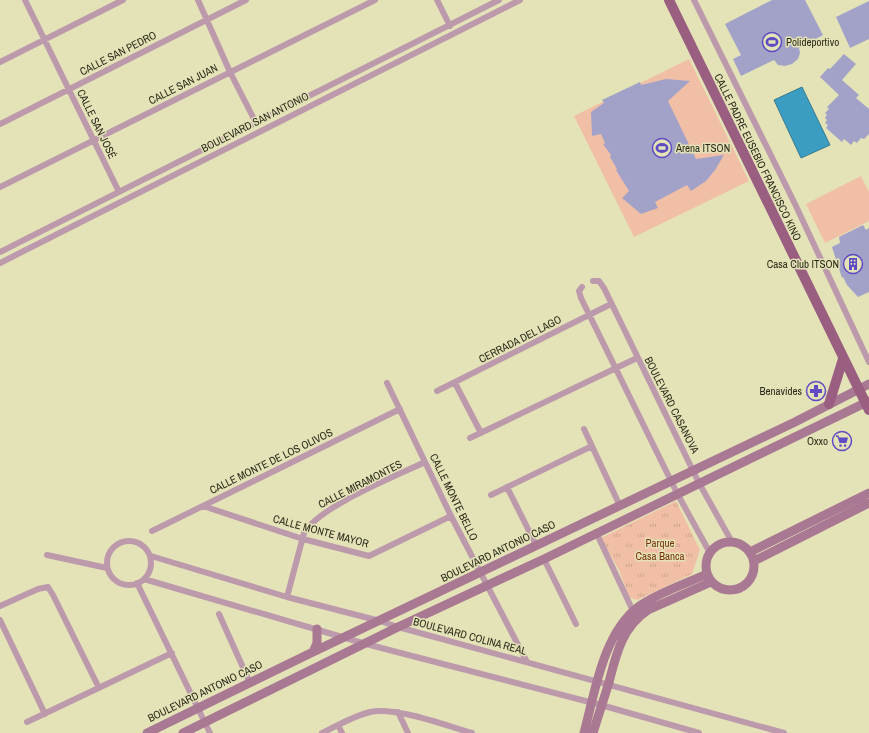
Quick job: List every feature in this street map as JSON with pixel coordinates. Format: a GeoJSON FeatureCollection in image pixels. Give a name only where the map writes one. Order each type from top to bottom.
{"type":"FeatureCollection","features":[{"type":"Feature","properties":{"kind":"main road","name":"CALLE PADRE EUSEBIO FRANCISCO KINO"},"geometry":{"type":"LineString","coordinates":[[669,0],[858,390],[868,405]]}},
{"type":"Feature","properties":{"kind":"main road"},"geometry":{"type":"LineString","coordinates":[[829,404],[843,359]]}},
{"type":"Feature","properties":{"kind":"main road","name":"BOULEVARD ANTONIO CASO"},"geometry":{"type":"LineString","coordinates":[[147,733],[313,652],[481,573],[536,545],[745,447],[869,384]]}},
{"type":"Feature","properties":{"kind":"main road"},"geometry":{"type":"LineString","coordinates":[[183,733],[398,627],[544,559],[677,493],[801,434],[868,405]]}},
{"type":"Feature","properties":{"kind":"main road"},"geometry":{"type":"LineString","coordinates":[[795,422],[801,434]]}},
{"type":"Feature","properties":{"kind":"main road"},"geometry":{"type":"LineString","coordinates":[[745,447],[751,458]]}},
{"type":"Feature","properties":{"kind":"main road"},"geometry":{"type":"LineString","coordinates":[[750,552],[869,493]]}},
{"type":"Feature","properties":{"kind":"main road"},"geometry":{"type":"LineString","coordinates":[[754,561],[869,503]]}},
{"type":"Feature","properties":{"kind":"main road"},"geometry":{"type":"LineString","coordinates":[[732,542],[739,544],[750,552],[754,561],[754,570],[750,579],[744,585],[736,589],[727,590],[718,587],[709,578],[706,563],[710,553],[720,544],[732,542]]}},
{"type":"Feature","properties":{"kind":"main road"},"geometry":{"type":"LineString","coordinates":[[584,733],[591,704],[615,634],[633,611],[644,603],[709,578]]}},
{"type":"Feature","properties":{"kind":"main road"},"geometry":{"type":"LineString","coordinates":[[593,733],[621,642],[628,629],[641,615],[709,578]]}},
{"type":"Feature","properties":{"kind":"main road"},"geometry":{"type":"LineString","coordinates":[[313,652],[317,643],[318,629]]}},
{"type":"Feature","properties":{"kind":"street","name":"CALLE SAN JOSÉ"},"geometry":{"type":"LineString","coordinates":[[25,0],[119,192]]}},
{"type":"Feature","properties":{"kind":"street"},"geometry":{"type":"LineString","coordinates":[[0,62],[122,0]]}},
{"type":"Feature","properties":{"kind":"street"},"geometry":{"type":"LineString","coordinates":[[198,0],[230,72],[256,123]]}},
{"type":"Feature","properties":{"kind":"street","name":"CALLE SAN PEDRO"},"geometry":{"type":"LineString","coordinates":[[0,124],[246,0]]}},
{"type":"Feature","properties":{"kind":"street","name":"CALLE SAN JUAN"},"geometry":{"type":"LineString","coordinates":[[0,188],[93,140],[375,0]]}},
{"type":"Feature","properties":{"kind":"street"},"geometry":{"type":"LineString","coordinates":[[437,0],[454,33]]}},
{"type":"Feature","properties":{"kind":"street","name":"BOULEVARD SAN ANTONIO"},"geometry":{"type":"LineString","coordinates":[[0,252],[499,0]]}},
{"type":"Feature","properties":{"kind":"street","name":"BOULEVARD SAN ANTONIO"},"geometry":{"type":"LineString","coordinates":[[0,263],[520,0]]}},
{"type":"Feature","properties":{"kind":"street","name":"CALLE PADRE EUSEBIO FRANCISCO KINO"},"geometry":{"type":"LineString","coordinates":[[694,0],[792,196],[869,362]]}},
{"type":"Feature","properties":{"kind":"street"},"geometry":{"type":"LineString","coordinates":[[450,26],[477,13]]}},
{"type":"Feature","properties":{"kind":"street","name":"BOULEVARD CASANOVA"},"geometry":{"type":"LineString","coordinates":[[593,281],[598,280],[601,282],[699,483],[732,542]]}},
{"type":"Feature","properties":{"kind":"street"},"geometry":{"type":"LineString","coordinates":[[582,287],[579,290],[579,293],[589,315],[677,493],[710,553]]}},
{"type":"Feature","properties":{"kind":"street","name":"CERRADA DEL LAGO"},"geometry":{"type":"LineString","coordinates":[[437,391],[611,304]]}},
{"type":"Feature","properties":{"kind":"street"},"geometry":{"type":"LineString","coordinates":[[470,438],[637,358]]}},
{"type":"Feature","properties":{"kind":"street","name":"CALLE MONTE BELLO"},"geometry":{"type":"LineString","coordinates":[[387,383],[451,516],[527,662]]}},
{"type":"Feature","properties":{"kind":"street"},"geometry":{"type":"LineString","coordinates":[[455,383],[481,433]]}},
{"type":"Feature","properties":{"kind":"street","name":"CALLE MONTE DE LOS OLIVOS"},"geometry":{"type":"LineString","coordinates":[[152,531],[400,409]]}},
{"type":"Feature","properties":{"kind":"street"},"geometry":{"type":"LineString","coordinates":[[584,429],[620,506]]}},
{"type":"Feature","properties":{"kind":"street"},"geometry":{"type":"LineString","coordinates":[[491,495],[592,446]]}},
{"type":"Feature","properties":{"kind":"street","name":"CALLE MIRAMONTES"},"geometry":{"type":"LineString","coordinates":[[287,598],[303,539],[309,525],[329,509],[425,462]]}},
{"type":"Feature","properties":{"kind":"street"},"geometry":{"type":"LineString","coordinates":[[507,487],[536,545]]}},
{"type":"Feature","properties":{"kind":"street","name":"CALLE MONTE MAYOR"},"geometry":{"type":"LineString","coordinates":[[203,506],[303,539],[369,556],[451,516]]}},
{"type":"Feature","properties":{"kind":"street"},"geometry":{"type":"LineString","coordinates":[[596,532],[633,611]]}},
{"type":"Feature","properties":{"kind":"street"},"geometry":{"type":"LineString","coordinates":[[123,541],[135,541],[140,543],[151,556],[150,571],[144,579],[137,583],[128,585],[119,583],[111,577],[107,568],[106,562],[110,551],[115,545],[123,541]]}},
{"type":"Feature","properties":{"kind":"street"},"geometry":{"type":"LineString","coordinates":[[47,555],[107,568]]}},
{"type":"Feature","properties":{"kind":"street","name":"BOULEVARD COLINA REAL"},"geometry":{"type":"LineString","coordinates":[[151,556],[287,598],[380,621],[784,733]]}},
{"type":"Feature","properties":{"kind":"street"},"geometry":{"type":"LineString","coordinates":[[544,559],[576,624]]}},
{"type":"Feature","properties":{"kind":"street"},"geometry":{"type":"LineString","coordinates":[[144,579],[366,644],[591,704],[601,705],[699,733]]}},
{"type":"Feature","properties":{"kind":"street"},"geometry":{"type":"LineString","coordinates":[[137,583],[210,733]]}},
{"type":"Feature","properties":{"kind":"street"},"geometry":{"type":"LineString","coordinates":[[0,606],[38,589],[48,588],[54,595],[99,688]]}},
{"type":"Feature","properties":{"kind":"street"},"geometry":{"type":"LineString","coordinates":[[219,614],[250,683]]}},
{"type":"Feature","properties":{"kind":"street"},"geometry":{"type":"LineString","coordinates":[[0,620],[45,714]]}},
{"type":"Feature","properties":{"kind":"street"},"geometry":{"type":"LineString","coordinates":[[27,722],[172,653]]}},
{"type":"Feature","properties":{"kind":"street"},"geometry":{"type":"LineString","coordinates":[[322,733],[372,711],[398,712],[472,733]]}},
{"type":"Feature","properties":{"kind":"street"},"geometry":{"type":"LineString","coordinates":[[398,712],[408,733]]}},
{"type":"Feature","properties":{"kind":"street"},"geometry":{"type":"LineString","coordinates":[[338,725],[342,733]]}},
{"type":"Feature","properties":{"kind":"green space","name":"Arena ITSON"},"geometry":{"type":"Polygon","coordinates":[[[689,59],[749,181],[634,237],[574,116],[689,59]]]}},
{"type":"Feature","properties":{"kind":"green space"},"geometry":{"type":"Polygon","coordinates":[[[861,176],[869,192],[869,221],[825,243],[806,204],[861,176]]]}},
{"type":"Feature","properties":{"kind":"green space","name":"Parque Casa Banca"},"geometry":{"type":"Polygon","coordinates":[[[676,501],[700,550],[692,574],[637,600],[629,597],[619,570],[601,538],[676,501]]]}},
{"type":"Feature","properties":{"kind":"water"},"geometry":{"type":"Polygon","coordinates":[[[802,87],[830,145],[801,158],[774,100],[802,87]]]}},
{"type":"Feature","properties":{"kind":"building","name":"Polideportivo"},"geometry":{"type":"Polygon","coordinates":[[[772,0],[805,0],[823,35],[799,48],[800,53],[798,59],[792,64],[785,66],[778,65],[774,60],[741,76],[733,59],[741,55],[725,24],[772,0]]]}},
{"type":"Feature","properties":{"kind":"building"},"geometry":{"type":"Polygon","coordinates":[[[869,1],[869,39],[850,48],[836,17],[869,1]]]}},
{"type":"Feature","properties":{"kind":"building"},"geometry":{"type":"Polygon","coordinates":[[[844,54],[856,64],[842,80],[859,95],[856,98],[869,109],[869,134],[864,139],[861,138],[857,143],[854,141],[851,145],[844,139],[842,142],[826,128],[828,125],[825,123],[827,120],[825,118],[827,115],[825,113],[829,109],[827,107],[839,95],[820,77],[844,54]]]}},
{"type":"Feature","properties":{"kind":"building"},"geometry":{"type":"Polygon","coordinates":[[[666,79],[690,81],[668,101],[696,159],[724,155],[706,181],[691,191],[687,185],[655,202],[658,208],[641,214],[622,198],[629,191],[616,170],[617,169],[610,157],[611,155],[603,144],[605,143],[601,134],[592,136],[591,112],[604,103],[602,100],[640,82],[641,85],[666,79]]]}},
{"type":"Feature","properties":{"kind":"building","name":"Casa Club ITSON"},"geometry":{"type":"Polygon","coordinates":[[[863,225],[866,230],[869,228],[869,292],[858,297],[847,285],[843,277],[842,278],[832,247],[840,243],[839,237],[863,225]]]}},
{"type":"Feature","properties":{"kind":"place","name":"Polideportivo"},"geometry":{"type":"Point","coordinates":[772,42]}},
{"type":"Feature","properties":{"kind":"place","name":"Arena ITSON"},"geometry":{"type":"Point","coordinates":[662,148]}},
{"type":"Feature","properties":{"kind":"place","name":"Casa Club ITSON"},"geometry":{"type":"Point","coordinates":[853,264]}},
{"type":"Feature","properties":{"kind":"place","name":"Benavides"},"geometry":{"type":"Point","coordinates":[816,391]}},
{"type":"Feature","properties":{"kind":"place","name":"Oxxo"},"geometry":{"type":"Point","coordinates":[842,441]}}]}
